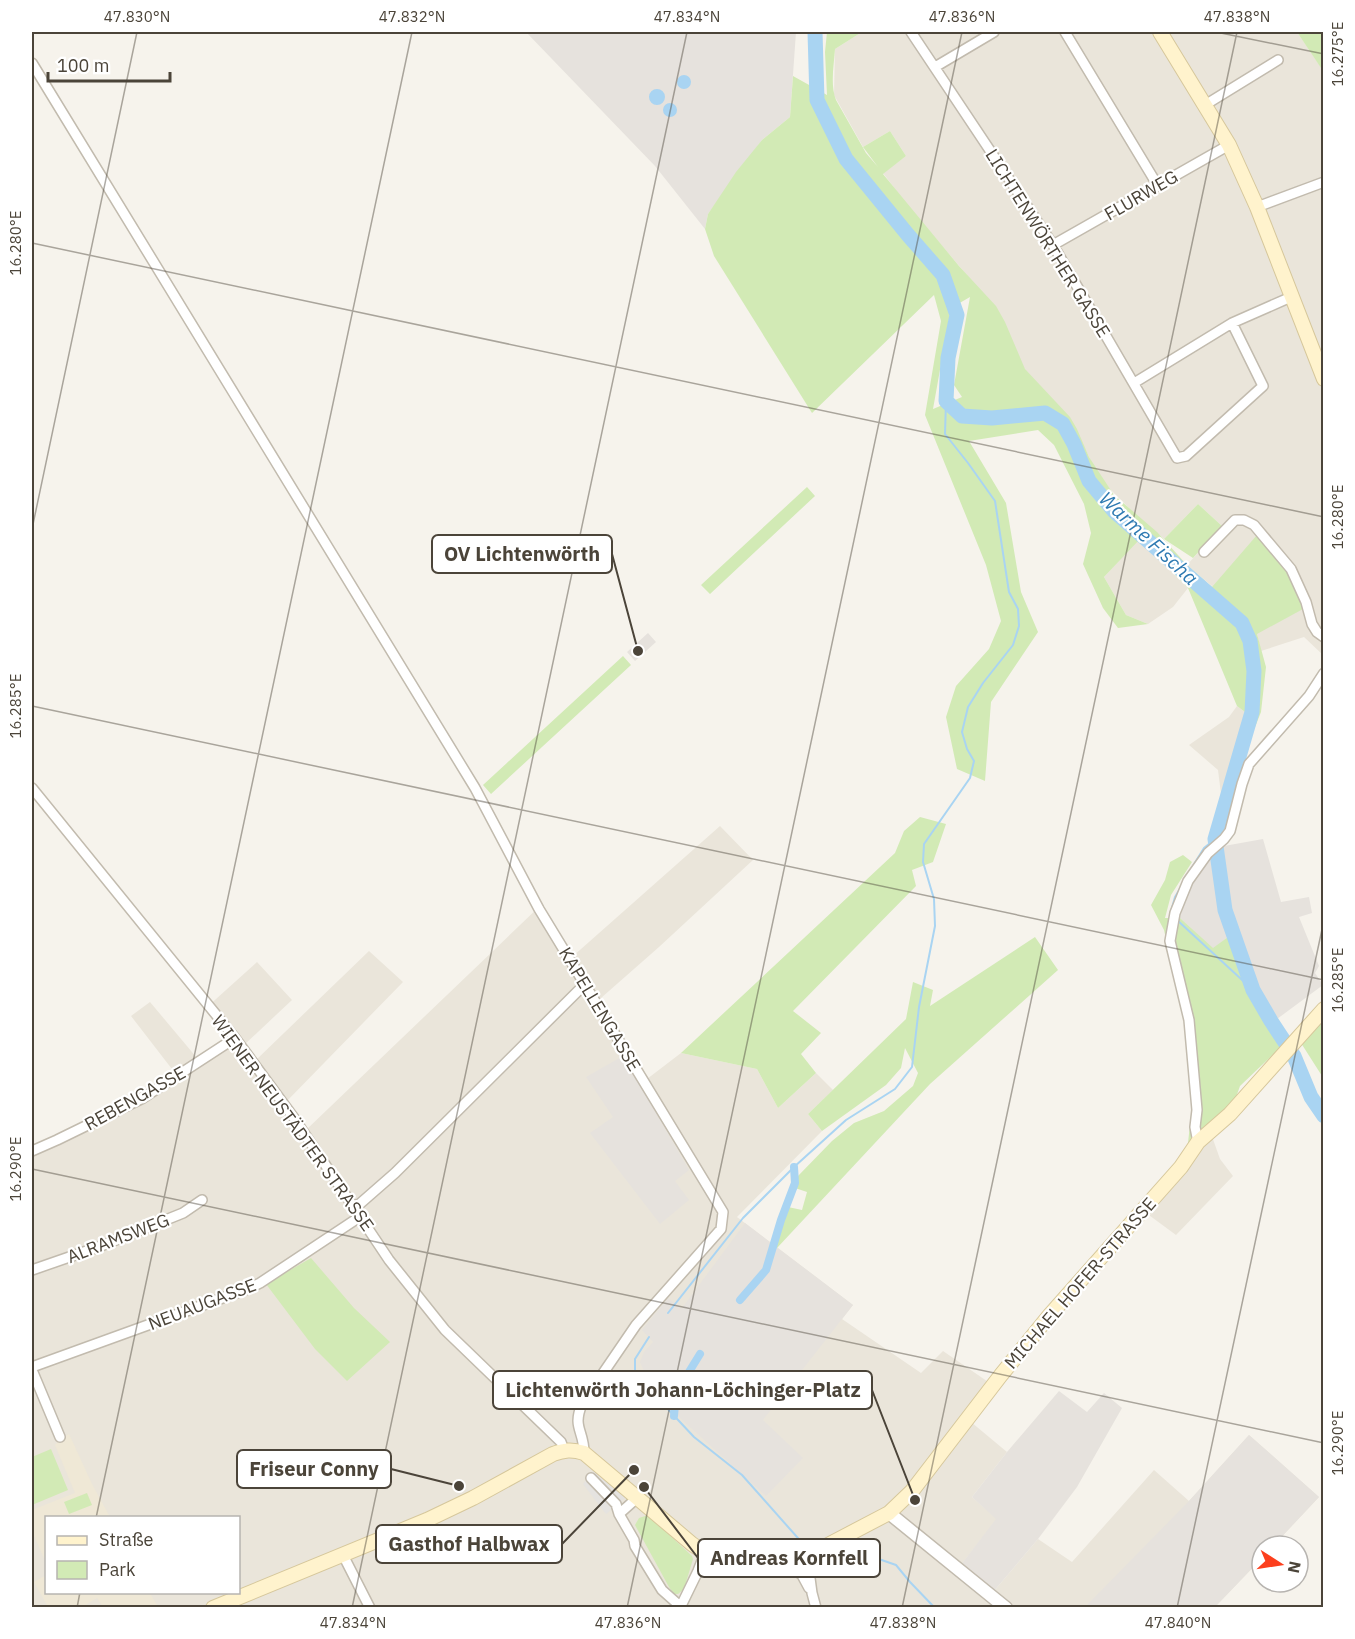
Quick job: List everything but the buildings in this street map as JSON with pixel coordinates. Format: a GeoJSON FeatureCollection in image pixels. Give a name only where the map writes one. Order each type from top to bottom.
{"type":"FeatureCollection","features":[{"type":"Feature","properties":{"kind":"main road"},"geometry":{"type":"LineString","coordinates":[[1160,32],[1229,145],[1257,207],[1291,297],[1318,351],[1323,379]]}},
{"type":"Feature","properties":{"kind":"main road","name":"MICHAEL HOFER-STRASSE"},"geometry":{"type":"LineString","coordinates":[[705,1553],[724,1559],[766,1565],[786,1562],[825,1548],[889,1513],[912,1491],[1001,1375],[1181,1167],[1191,1150],[1230,1114],[1323,1009]]}},
{"type":"Feature","properties":{"kind":"main road"},"geometry":{"type":"LineString","coordinates":[[213,1608],[406,1529],[463,1503],[564,1450],[584,1454],[705,1553]]}},
{"type":"Feature","properties":{"kind":"street","name":"LICHTENWÖRTHER GASSE"},"geometry":{"type":"LineString","coordinates":[[911,32],[1053,244],[1177,458],[1186,456],[1263,386],[1232,323]]}},
{"type":"Feature","properties":{"kind":"street"},"geometry":{"type":"LineString","coordinates":[[935,67],[994,32]]}},
{"type":"Feature","properties":{"kind":"street"},"geometry":{"type":"LineString","coordinates":[[1065,32],[1158,186]]}},
{"type":"Feature","properties":{"kind":"street"},"geometry":{"type":"LineString","coordinates":[[1204,105],[1278,60]]}},
{"type":"Feature","properties":{"kind":"street","name":"KAPELLENGASSE"},"geometry":{"type":"LineString","coordinates":[[32,63],[475,788],[539,909],[723,1212],[721,1229],[636,1325],[582,1404],[576,1421],[583,1440],[584,1454]]}},
{"type":"Feature","properties":{"kind":"street","name":"FLURWEG"},"geometry":{"type":"LineString","coordinates":[[1053,244],[1229,145]]}},
{"type":"Feature","properties":{"kind":"street"},"geometry":{"type":"LineString","coordinates":[[1257,207],[1323,182]]}},
{"type":"Feature","properties":{"kind":"street"},"geometry":{"type":"LineString","coordinates":[[1134,383],[1232,323],[1291,297]]}},
{"type":"Feature","properties":{"kind":"street"},"geometry":{"type":"LineString","coordinates":[[1204,552],[1235,520],[1244,520],[1254,525],[1291,569],[1306,602],[1312,624],[1323,637]]}},
{"type":"Feature","properties":{"kind":"street"},"geometry":{"type":"LineString","coordinates":[[1198,1142],[1188,1020],[1170,941],[1174,917],[1188,881],[1208,853],[1230,831],[1249,764],[1309,696],[1323,673]]}},
{"type":"Feature","properties":{"kind":"street","name":"WIENER NEUSTÄDTER STRASSE"},"geometry":{"type":"LineString","coordinates":[[32,788],[235,1038],[294,1118],[389,1260],[445,1330],[561,1442],[564,1450]]}},
{"type":"Feature","properties":{"kind":"street"},"geometry":{"type":"LineString","coordinates":[[355,1208],[395,1173],[585,984]]}},
{"type":"Feature","properties":{"kind":"street","name":"REBENGASSE"},"geometry":{"type":"LineString","coordinates":[[32,1150],[143,1098],[235,1038]]}},
{"type":"Feature","properties":{"kind":"street","name":"ALRAMSWEG"},"geometry":{"type":"LineString","coordinates":[[32,1270],[101,1246],[183,1213],[202,1200]]}},
{"type":"Feature","properties":{"kind":"street","name":"NEUAUGASSE"},"geometry":{"type":"LineString","coordinates":[[60,1437],[32,1369],[250,1288],[361,1216]]}},
{"type":"Feature","properties":{"kind":"street"},"geometry":{"type":"LineString","coordinates":[[591,1478],[616,1504],[618,1514],[634,1540],[635,1546],[662,1590],[680,1607],[705,1553]]}},
{"type":"Feature","properties":{"kind":"street"},"geometry":{"type":"LineString","coordinates":[[618,1514],[637,1498]]}},
{"type":"Feature","properties":{"kind":"street"},"geometry":{"type":"LineString","coordinates":[[889,1513],[1006,1608]]}},
{"type":"Feature","properties":{"kind":"street"},"geometry":{"type":"LineString","coordinates":[[343,1555],[370,1608]]}},
{"type":"Feature","properties":{"kind":"street"},"geometry":{"type":"LineString","coordinates":[[807,1556],[816,1608]]}},
{"type":"Feature","properties":{"kind":"street"},"geometry":{"type":"LineString","coordinates":[[786,1562],[802,1575],[812,1593]]}},
{"type":"Feature","properties":{"kind":"shaded area"},"geometry":{"type":"Polygon","coordinates":[[[526,32],[796,32],[790,117],[762,140],[708,214],[705,229],[655,166],[526,32]]]}},
{"type":"Feature","properties":{"kind":"shaded area"},"geometry":{"type":"Polygon","coordinates":[[[862,32],[1297,32],[1324,72],[1323,655],[1304,637],[1261,651],[1257,634],[1213,587],[1187,565],[1222,526],[1198,504],[1164,539],[1109,488],[1092,463],[1070,418],[1032,381],[996,309],[907,205],[883,173],[906,156],[890,131],[863,147],[834,95],[835,49],[862,32]]]}},
{"type":"Feature","properties":{"kind":"shaded area"},"geometry":{"type":"Polygon","coordinates":[[[1139,539],[1188,588],[1173,607],[1148,624],[1126,615],[1104,577],[1139,539]]]}},
{"type":"Feature","properties":{"kind":"shaded area"},"geometry":{"type":"Polygon","coordinates":[[[648,633],[656,642],[635,661],[627,652],[648,633]]]}},
{"type":"Feature","properties":{"kind":"shaded area"},"geometry":{"type":"Polygon","coordinates":[[[1237,706],[1245,712],[1223,794],[1221,794],[1218,770],[1189,745],[1229,717],[1237,706]]]}},
{"type":"Feature","properties":{"kind":"shaded area"},"geometry":{"type":"Polygon","coordinates":[[[720,826],[753,860],[601,998],[647,1079],[681,1053],[757,1069],[778,1108],[816,1073],[833,1090],[808,1114],[822,1131],[737,1217],[853,1305],[842,1319],[921,1373],[943,1351],[997,1388],[971,1422],[1007,1452],[972,1497],[997,1519],[961,1565],[994,1591],[1038,1539],[1072,1562],[1154,1470],[1189,1501],[1249,1435],[1319,1497],[1284,1534],[1250,1534],[1250,1571],[1215,1607],[32,1607],[32,1146],[55,1138],[142,1095],[175,1073],[131,1016],[150,1002],[197,1058],[229,1038],[206,1008],[257,962],[292,1000],[244,1045],[256,1060],[369,951],[403,982],[286,1102],[306,1130],[542,904],[572,957],[720,826]]]}},
{"type":"Feature","properties":{"kind":"shaded area"},"geometry":{"type":"Polygon","coordinates":[[[1263,839],[1281,902],[1309,897],[1312,913],[1299,917],[1319,966],[1315,973],[1323,985],[1277,1019],[1258,988],[1235,929],[1227,930],[1228,937],[1213,949],[1180,918],[1190,884],[1211,856],[1224,846],[1263,839]]]}},
{"type":"Feature","properties":{"kind":"shaded area"},"geometry":{"type":"Polygon","coordinates":[[[623,1056],[689,1170],[675,1181],[689,1200],[660,1224],[590,1133],[613,1117],[586,1077],[623,1056]]]}},
{"type":"Feature","properties":{"kind":"shaded area"},"geometry":{"type":"Polygon","coordinates":[[[1209,1128],[1220,1159],[1233,1176],[1176,1235],[1138,1207],[1177,1164],[1188,1143],[1209,1128]]]}},
{"type":"Feature","properties":{"kind":"shaded area"},"geometry":{"type":"Polygon","coordinates":[[[745,1223],[853,1305],[763,1420],[803,1458],[766,1496],[681,1419],[645,1373],[640,1362],[644,1352],[653,1342],[642,1330],[668,1298],[682,1308],[745,1223]]]}},
{"type":"Feature","properties":{"kind":"shaded area"},"geometry":{"type":"Polygon","coordinates":[[[1059,1391],[1087,1412],[1104,1393],[1122,1408],[1077,1487],[1038,1539],[994,1591],[960,1566],[996,1519],[972,1497],[1059,1391]]]}},
{"type":"Feature","properties":{"kind":"shaded area"},"geometry":{"type":"Polygon","coordinates":[[[69,1434],[109,1516],[45,1516],[45,1561],[32,1531],[32,1510],[75,1493],[55,1445],[69,1434]]]}},
{"type":"Feature","properties":{"kind":"shaded area"},"geometry":{"type":"Polygon","coordinates":[[[1249,1435],[1319,1497],[1284,1534],[1250,1534],[1250,1571],[1215,1607],[1085,1607],[1189,1501],[1249,1435]]]}},
{"type":"Feature","properties":{"kind":"shaded area"},"geometry":{"type":"Polygon","coordinates":[[[595,1469],[625,1494],[625,1498],[606,1514],[583,1484],[595,1469]]]}},
{"type":"Feature","properties":{"kind":"shaded area"},"geometry":{"type":"Polygon","coordinates":[[[45,1576],[45,1594],[151,1594],[158,1607],[103,1607],[97,1598],[82,1607],[48,1607],[34,1582],[45,1576]]]}},
{"type":"Feature","properties":{"kind":"green space"},"geometry":{"type":"Polygon","coordinates":[[[827,32],[862,32],[835,49],[833,81],[836,100],[866,153],[878,167],[863,147],[890,131],[906,156],[883,174],[959,266],[996,306],[1025,369],[1070,417],[1089,457],[1114,495],[1157,532],[1187,565],[1212,587],[1257,535],[1286,569],[1303,609],[1257,634],[1266,667],[1261,712],[1255,727],[1245,712],[1237,706],[1188,588],[1140,539],[1104,577],[1126,615],[1148,624],[1118,628],[1103,608],[1083,564],[1091,533],[1084,504],[1054,445],[1038,430],[969,441],[1006,503],[1021,592],[1038,632],[991,702],[985,781],[957,769],[946,717],[956,686],[989,649],[1001,621],[986,565],[925,415],[941,321],[934,295],[812,413],[714,256],[705,229],[708,214],[736,172],[762,140],[790,117],[793,76],[827,95],[825,52],[827,32]],[[970,297],[951,308],[933,409],[962,397],[954,385],[970,297]]]}},
{"type":"Feature","properties":{"kind":"green space"},"geometry":{"type":"Polygon","coordinates":[[[1297,32],[1323,32],[1323,71],[1297,32]]]}},
{"type":"Feature","properties":{"kind":"green space"},"geometry":{"type":"Polygon","coordinates":[[[807,487],[815,496],[710,594],[701,585],[807,487]]]}},
{"type":"Feature","properties":{"kind":"green space"},"geometry":{"type":"Polygon","coordinates":[[[1198,504],[1222,526],[1193,558],[1164,539],[1198,504]]]}},
{"type":"Feature","properties":{"kind":"green space"},"geometry":{"type":"Polygon","coordinates":[[[623,656],[631,665],[491,794],[483,785],[623,656]]]}},
{"type":"Feature","properties":{"kind":"green space"},"geometry":{"type":"Polygon","coordinates":[[[920,817],[946,824],[933,862],[912,870],[916,886],[793,1011],[821,1033],[801,1054],[816,1073],[778,1108],[757,1069],[681,1053],[895,853],[904,831],[920,817]]]}},
{"type":"Feature","properties":{"kind":"green space"},"geometry":{"type":"Polygon","coordinates":[[[1183,855],[1192,862],[1171,895],[1165,918],[1180,918],[1213,948],[1228,937],[1251,993],[1280,1048],[1240,1086],[1234,1103],[1209,1128],[1188,1143],[1192,1105],[1184,1019],[1164,930],[1151,905],[1165,880],[1170,862],[1183,855]]]}},
{"type":"Feature","properties":{"kind":"green space"},"geometry":{"type":"Polygon","coordinates":[[[1035,937],[1058,970],[930,1084],[777,1248],[775,1246],[788,1207],[802,1210],[807,1192],[795,1188],[798,1176],[832,1141],[854,1123],[884,1111],[913,1086],[918,1073],[905,1048],[901,1068],[886,1085],[822,1131],[808,1114],[906,1019],[913,982],[933,990],[930,1006],[1035,937]]]}},
{"type":"Feature","properties":{"kind":"green space"},"geometry":{"type":"Polygon","coordinates":[[[1323,1018],[1324,1076],[1322,1076],[1301,1043],[1323,1018]]]}},
{"type":"Feature","properties":{"kind":"green space"},"geometry":{"type":"Polygon","coordinates":[[[311,1258],[354,1308],[390,1342],[347,1381],[315,1349],[266,1284],[311,1258]]]}},
{"type":"Feature","properties":{"kind":"green space"},"geometry":{"type":"Polygon","coordinates":[[[51,1449],[68,1490],[32,1505],[32,1457],[51,1449]]]}},
{"type":"Feature","properties":{"kind":"green space"},"geometry":{"type":"Polygon","coordinates":[[[87,1493],[92,1505],[69,1514],[64,1502],[87,1493]]]}},
{"type":"Feature","properties":{"kind":"green space"},"geometry":{"type":"Polygon","coordinates":[[[648,1515],[692,1556],[684,1589],[678,1594],[674,1594],[669,1587],[635,1525],[639,1518],[648,1515]]]}},
{"type":"Feature","properties":{"kind":"water"},"geometry":{"type":"Polygon","coordinates":[[[681,75],[687,75],[691,82],[687,89],[681,89],[677,85],[677,79],[681,75]]]}},
{"type":"Feature","properties":{"kind":"water"},"geometry":{"type":"Polygon","coordinates":[[[657,89],[665,97],[657,105],[649,97],[657,89]]]}},
{"type":"Feature","properties":{"kind":"water"},"geometry":{"type":"Polygon","coordinates":[[[667,103],[673,103],[677,110],[673,117],[667,117],[663,113],[663,107],[667,103]]]}},
{"type":"Feature","properties":{"kind":"waterway","name":"Warme Fischa"},"geometry":{"type":"LineString","coordinates":[[815,32],[817,100],[846,159],[943,275],[957,315],[948,358],[946,401],[962,416],[992,418],[1045,413],[1063,424],[1089,481],[1114,511],[1242,623],[1250,641],[1254,671],[1252,712],[1215,839],[1225,910],[1253,990],[1294,1056],[1311,1097],[1324,1116]]}},
{"type":"Feature","properties":{"kind":"waterway"},"geometry":{"type":"LineString","coordinates":[[668,1313],[743,1218],[846,1120],[895,1089],[912,1067],[919,1007],[935,926],[934,899],[923,862],[924,844],[970,778],[974,761],[967,749],[962,732],[968,707],[983,683],[1013,645],[1019,626],[1018,609],[1009,592],[995,501],[945,434],[946,401]]}},
{"type":"Feature","properties":{"kind":"waterway"},"geometry":{"type":"LineString","coordinates":[[1191,869],[1204,848],[1215,839]]}},
{"type":"Feature","properties":{"kind":"waterway"},"geometry":{"type":"LineString","coordinates":[[1172,917],[1170,915],[1175,897],[1181,887]]}},
{"type":"Feature","properties":{"kind":"waterway"},"geometry":{"type":"LineString","coordinates":[[1177,920],[1253,990]]}},
{"type":"Feature","properties":{"kind":"waterway"},"geometry":{"type":"LineString","coordinates":[[740,1300],[766,1270],[795,1183],[794,1167]]}},
{"type":"Feature","properties":{"kind":"waterway"},"geometry":{"type":"LineString","coordinates":[[649,1337],[635,1359],[635,1374],[694,1437],[742,1475],[809,1548]]}},
{"type":"Feature","properties":{"kind":"waterway"},"geometry":{"type":"LineString","coordinates":[[674,1416],[676,1393],[700,1354]]}},
{"type":"Feature","properties":{"kind":"waterway"},"geometry":{"type":"LineString","coordinates":[[823,1554],[852,1560],[873,1557],[896,1565],[935,1608]]}},
{"type":"Feature","properties":{"kind":"place","name":"OV Lichtenwörth"},"geometry":{"type":"Point","coordinates":[638,651]}},
{"type":"Feature","properties":{"kind":"place","name":"Gasthof Halbwax"},"geometry":{"type":"Point","coordinates":[634,1470]}},
{"type":"Feature","properties":{"kind":"place","name":"Friseur Conny"},"geometry":{"type":"Point","coordinates":[459,1486]}},
{"type":"Feature","properties":{"kind":"place","name":"Andreas Kornfell"},"geometry":{"type":"Point","coordinates":[644,1487]}},
{"type":"Feature","properties":{"kind":"place","name":"Lichtenwörth Johann-Löchinger-Platz"},"geometry":{"type":"Point","coordinates":[915,1500]}}]}
